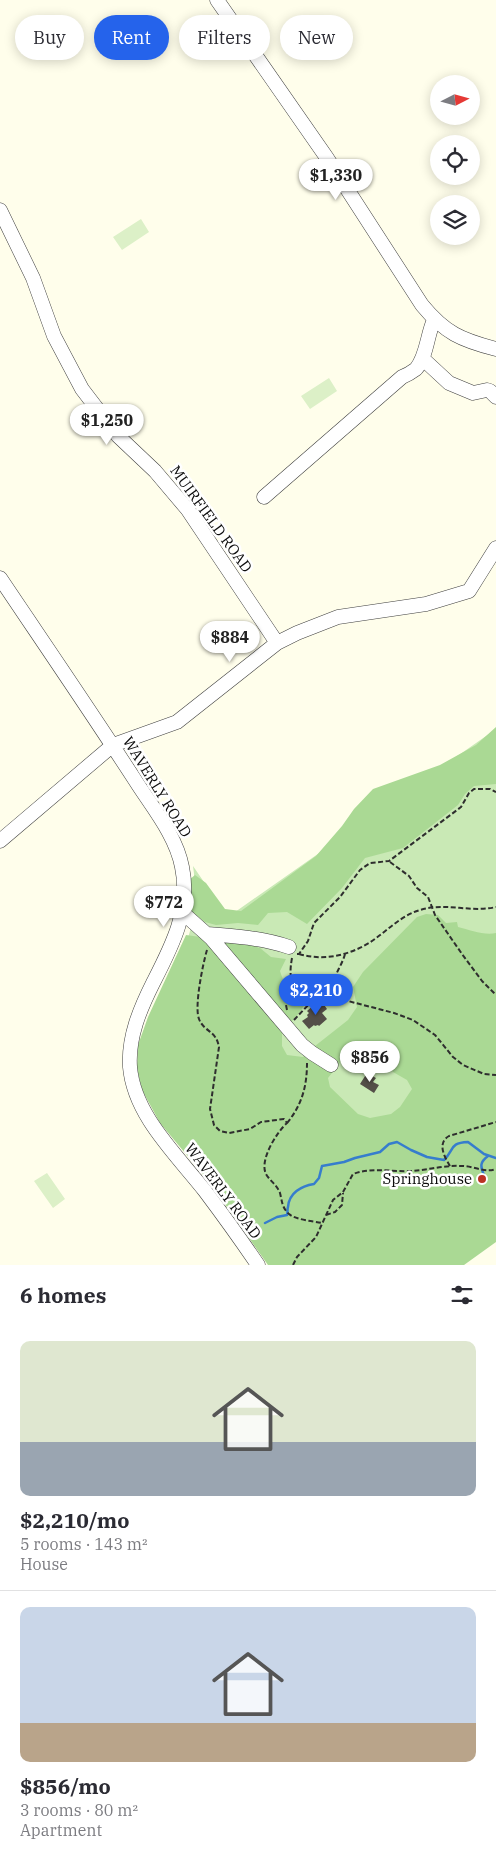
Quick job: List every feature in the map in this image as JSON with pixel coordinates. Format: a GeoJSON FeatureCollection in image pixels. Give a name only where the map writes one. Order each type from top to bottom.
{"type":"FeatureCollection","features":[{"type":"Feature","properties":{"kind":"street"},"geometry":{"type":"LineString","coordinates":[[218,0],[327,158],[422,306],[434,320],[452,334],[496,349]]}},
{"type":"Feature","properties":{"kind":"street","name":"MUIRFIELD ROAD"},"geometry":{"type":"LineString","coordinates":[[0,210],[33,278],[54,336],[82,389],[118,436],[155,471],[188,510],[277,643]]}},
{"type":"Feature","properties":{"kind":"street"},"geometry":{"type":"LineString","coordinates":[[264,497],[402,377],[415,370],[422,358],[428,332],[434,320]]}},
{"type":"Feature","properties":{"kind":"street"},"geometry":{"type":"LineString","coordinates":[[422,358],[449,383],[473,393],[487,390],[496,396]]}},
{"type":"Feature","properties":{"kind":"street"},"geometry":{"type":"LineString","coordinates":[[0,841],[113,746],[176,722],[277,643],[338,617],[426,604],[469,591],[496,548]]}},
{"type":"Feature","properties":{"kind":"street","name":"WAVERLY ROAD"},"geometry":{"type":"LineString","coordinates":[[0,578],[113,746],[164,826],[179,855],[185,892],[183,913],[175,939],[137,1019],[130,1053],[131,1076],[139,1099],[158,1132],[222,1214],[258,1265]]}},
{"type":"Feature","properties":{"kind":"street"},"geometry":{"type":"LineString","coordinates":[[183,913],[209,936],[302,1045],[331,1065]]}},
{"type":"Feature","properties":{"kind":"street"},"geometry":{"type":"LineString","coordinates":[[209,936],[269,940],[294,951]]}},
{"type":"Feature","properties":{"kind":"path"},"geometry":{"type":"LineString","coordinates":[[496,792],[490,788],[474,789],[461,807],[389,861],[370,863],[360,870],[340,897],[314,923],[308,941],[294,951],[290,967],[290,977],[294,986],[299,989],[332,991],[348,1001],[413,1020],[435,1035],[453,1057],[463,1065],[474,1071],[496,1075]]}},
{"type":"Feature","properties":{"kind":"path"},"geometry":{"type":"LineString","coordinates":[[389,861],[409,876],[417,888],[428,897],[435,915],[462,954],[482,982],[496,995]]}},
{"type":"Feature","properties":{"kind":"path"},"geometry":{"type":"LineString","coordinates":[[294,951],[318,958],[345,954],[368,943],[407,915],[432,906],[478,909],[496,907]]}},
{"type":"Feature","properties":{"kind":"path"},"geometry":{"type":"LineString","coordinates":[[209,936],[198,990],[198,1013],[202,1025],[218,1039],[219,1047],[210,1109],[214,1125],[220,1132],[228,1133],[250,1129],[261,1122],[284,1119],[287,1123]]}},
{"type":"Feature","properties":{"kind":"path"},"geometry":{"type":"LineString","coordinates":[[332,991],[332,984],[345,954]]}},
{"type":"Feature","properties":{"kind":"path"},"geometry":{"type":"LineString","coordinates":[[288,1017],[286,1004],[294,986]]}},
{"type":"Feature","properties":{"kind":"path"},"geometry":{"type":"LineString","coordinates":[[291,1020],[294,1020],[304,1010],[306,1005],[311,1002],[314,1001],[318,1005]]}},
{"type":"Feature","properties":{"kind":"path"},"geometry":{"type":"LineString","coordinates":[[312,1053],[308,1062],[306,1087],[302,1099],[294,1114],[270,1147],[264,1166],[265,1173],[276,1185],[285,1210],[290,1216],[322,1223]]}},
{"type":"Feature","properties":{"kind":"path"},"geometry":{"type":"LineString","coordinates":[[450,1166],[446,1159],[442,1143],[443,1139],[496,1122]]}},
{"type":"Feature","properties":{"kind":"path"},"geometry":{"type":"LineString","coordinates":[[293,1265],[297,1257],[316,1237],[336,1197],[343,1192],[353,1174],[361,1171],[410,1171],[450,1166],[496,1169]]}},
{"type":"Feature","properties":{"kind":"path"},"geometry":{"type":"LineString","coordinates":[[326,1215],[335,1212],[342,1205],[344,1200],[343,1192]]}},
{"type":"Feature","properties":{"kind":"green space"},"geometry":{"type":"Polygon","coordinates":[[[141,219],[149,232],[122,250],[113,237],[141,219]]]}},
{"type":"Feature","properties":{"kind":"green space"},"geometry":{"type":"Polygon","coordinates":[[[329,378],[337,391],[310,409],[301,396],[329,378]]]}},
{"type":"Feature","properties":{"kind":"green space"},"geometry":{"type":"Polygon","coordinates":[[[496,727],[496,784],[474,786],[465,794],[458,805],[403,848],[365,858],[342,888],[307,924],[287,912],[268,913],[258,925],[238,923],[216,925],[205,922],[191,911],[189,880],[195,875],[206,883],[225,909],[241,911],[316,856],[354,809],[373,789],[440,765],[476,745],[496,727]]]}},
{"type":"Feature","properties":{"kind":"green space"},"geometry":{"type":"Polygon","coordinates":[[[496,729],[496,1195],[396,1265],[186,944],[194,906],[193,866],[228,917],[496,729]]]}},
{"type":"Feature","properties":{"kind":"green space"},"geometry":{"type":"Polygon","coordinates":[[[426,914],[438,915],[446,923],[457,922],[458,927],[482,933],[496,933],[496,1242],[464,1265],[268,1265],[210,1183],[160,1123],[142,1090],[137,1069],[138,1045],[148,1017],[186,935],[245,943],[260,948],[271,957],[286,959],[280,971],[285,983],[305,1003],[301,1011],[282,1032],[282,1046],[287,1055],[303,1057],[348,1020],[357,1007],[353,987],[363,972],[417,917],[426,914]],[[349,1051],[328,1078],[330,1087],[358,1114],[370,1118],[391,1114],[400,1107],[412,1089],[407,1080],[393,1072],[374,1051],[349,1051]]]}},
{"type":"Feature","properties":{"kind":"green space"},"geometry":{"type":"Polygon","coordinates":[[[47,1173],[65,1199],[53,1208],[34,1181],[47,1173]]]}},
{"type":"Feature","properties":{"kind":"building"},"geometry":{"type":"Polygon","coordinates":[[[322,1002],[327,1009],[322,1013],[327,1019],[319,1026],[314,1025],[309,1029],[302,1021],[308,1017],[309,1013],[307,1011],[315,1004],[317,1006],[322,1002]]]}},
{"type":"Feature","properties":{"kind":"building"},"geometry":{"type":"Polygon","coordinates":[[[367,1073],[376,1078],[373,1082],[379,1085],[374,1093],[360,1084],[367,1073]]]}},
{"type":"Feature","properties":{"kind":"waterway"},"geometry":{"type":"LineString","coordinates":[[265,1223],[277,1217],[287,1215],[289,1202],[293,1194],[300,1188],[314,1184],[319,1178],[322,1166],[380,1152],[389,1144],[397,1142],[427,1157],[444,1160],[455,1145],[468,1142],[484,1154],[496,1158]]}},
{"type":"Feature","properties":{"kind":"waterway"},"geometry":{"type":"LineString","coordinates":[[484,1175],[482,1164],[483,1160],[488,1156]]}},
{"type":"Feature","properties":{"kind":"place","name":"Springhouse"},"geometry":{"type":"Point","coordinates":[482,1179]}}]}
